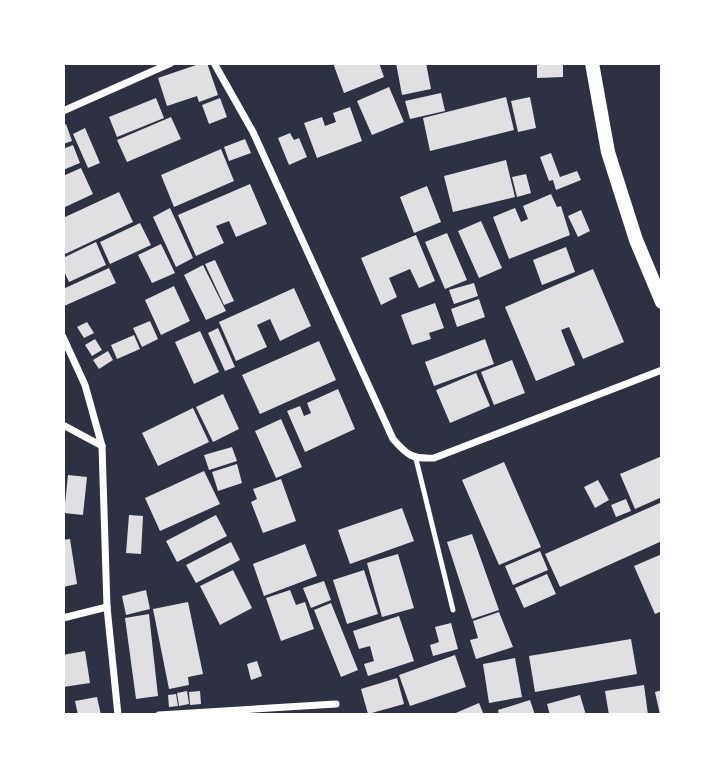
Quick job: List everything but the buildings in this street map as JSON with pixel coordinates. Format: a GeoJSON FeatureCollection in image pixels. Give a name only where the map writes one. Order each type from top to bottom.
{"type":"FeatureCollection","features":[{"type":"Feature","properties":{"kind":"main road"},"geometry":{"type":"LineString","coordinates":[[592,63],[608,152],[636,240],[662,302]]}},
{"type":"Feature","properties":{"kind":"street"},"geometry":{"type":"LineString","coordinates":[[63,111],[171,63]]}},
{"type":"Feature","properties":{"kind":"street"},"geometry":{"type":"LineString","coordinates":[[214,63],[253,132],[393,439],[404,452],[416,459],[434,457],[662,370]]}},
{"type":"Feature","properties":{"kind":"street"},"geometry":{"type":"LineString","coordinates":[[63,337],[85,385],[102,446],[107,607],[118,715]]}},
{"type":"Feature","properties":{"kind":"street"},"geometry":{"type":"LineString","coordinates":[[63,425],[102,446]]}},
{"type":"Feature","properties":{"kind":"street"},"geometry":{"type":"LineString","coordinates":[[63,618],[107,607]]}},
{"type":"Feature","properties":{"kind":"street"},"geometry":{"type":"LineString","coordinates":[[159,715],[336,704]]}},
{"type":"Feature","properties":{"kind":"lane"},"geometry":{"type":"LineString","coordinates":[[416,459],[453,610]]}}]}
